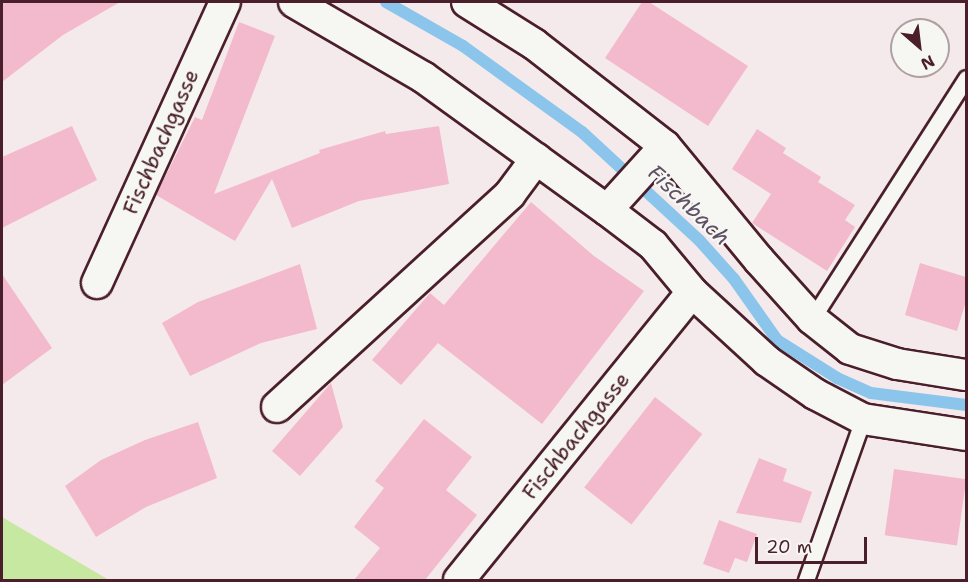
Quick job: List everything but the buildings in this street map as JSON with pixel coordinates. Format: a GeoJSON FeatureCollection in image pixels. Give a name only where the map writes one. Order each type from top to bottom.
{"type":"FeatureCollection","features":[{"type":"Feature","properties":{"kind":"street","name":"Fischbachgasse"},"geometry":{"type":"LineString","coordinates":[[97,283],[225,2]]}},
{"type":"Feature","properties":{"kind":"street"},"geometry":{"type":"LineString","coordinates":[[294,2],[423,77],[536,159],[614,201],[692,292],[767,361],[815,394],[863,419],[966,435]]}},
{"type":"Feature","properties":{"kind":"street"},"geometry":{"type":"LineString","coordinates":[[467,2],[534,44],[659,153],[813,319],[850,349],[897,364],[966,375]]}},
{"type":"Feature","properties":{"kind":"street"},"geometry":{"type":"LineString","coordinates":[[614,201],[659,153]]}},
{"type":"Feature","properties":{"kind":"street"},"geometry":{"type":"LineString","coordinates":[[277,407],[510,194],[536,159]]}},
{"type":"Feature","properties":{"kind":"street","name":"Fischbachgasse"},"geometry":{"type":"LineString","coordinates":[[459,580],[692,292]]}},
{"type":"Feature","properties":{"kind":"lane"},"geometry":{"type":"LineString","coordinates":[[813,319],[966,78]]}},
{"type":"Feature","properties":{"kind":"lane"},"geometry":{"type":"LineString","coordinates":[[806,580],[863,419]]}},
{"type":"Feature","properties":{"kind":"green space"},"geometry":{"type":"Polygon","coordinates":[[[2,517],[109,580],[2,580],[2,517]]]}},
{"type":"Feature","properties":{"kind":"waterway","name":"Fischbach"},"geometry":{"type":"LineString","coordinates":[[386,2],[463,46],[582,132],[699,240],[734,279],[777,340],[837,378],[871,393],[966,405]]}}]}
